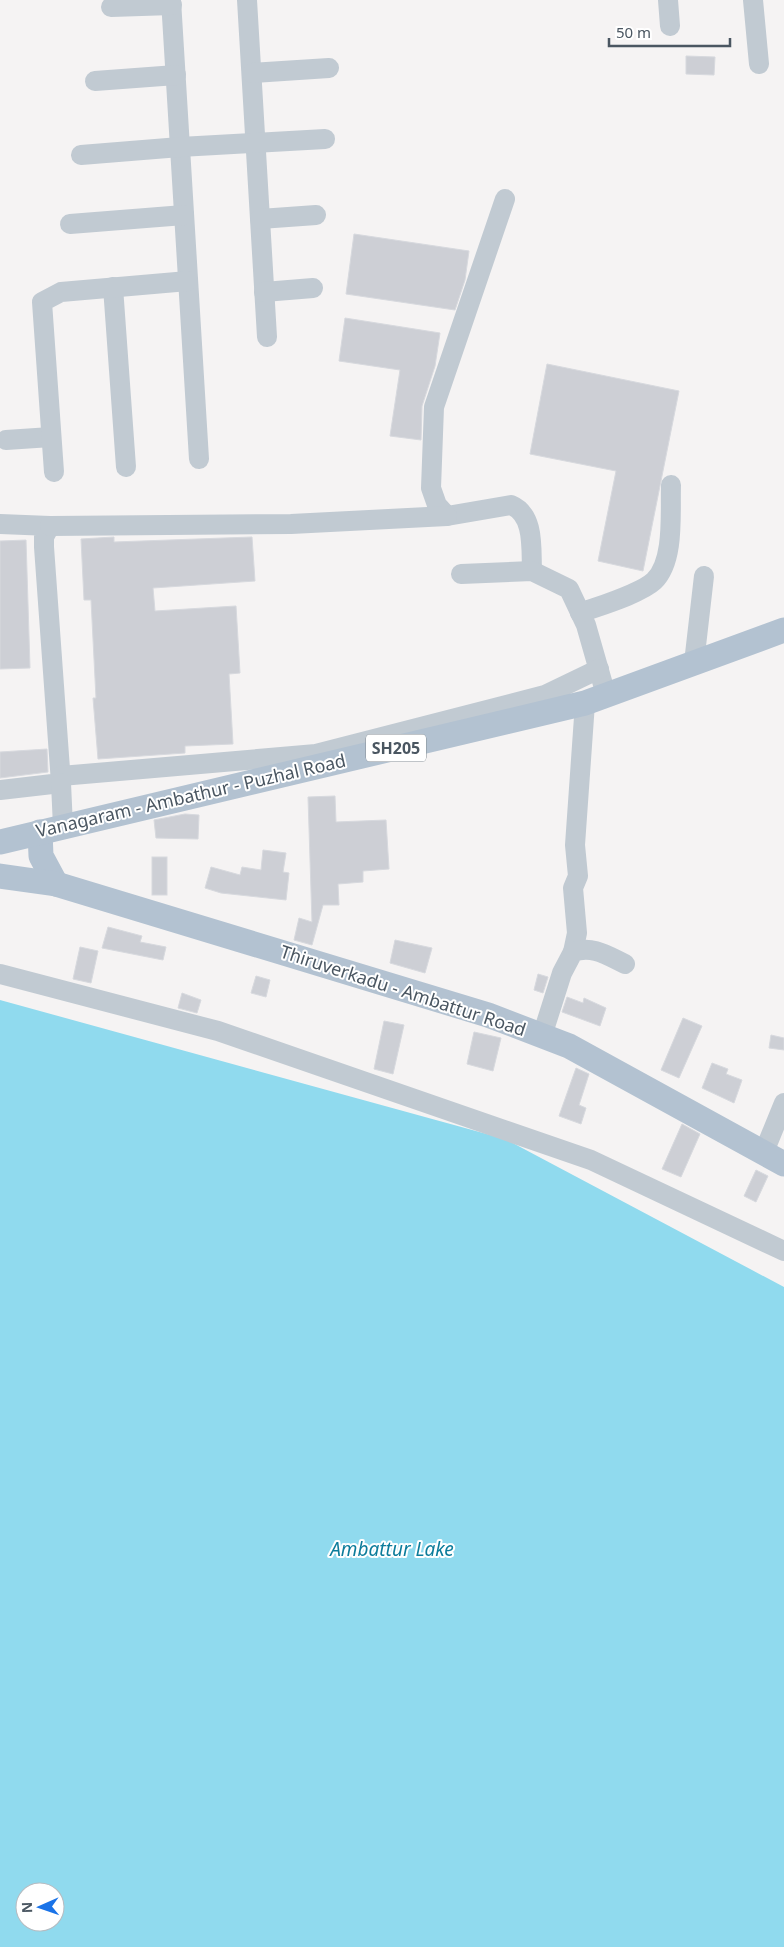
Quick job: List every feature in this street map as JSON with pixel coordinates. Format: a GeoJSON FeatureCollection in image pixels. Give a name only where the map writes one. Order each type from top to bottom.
{"type":"FeatureCollection","features":[{"type":"Feature","properties":{"kind":"main road","name":"Vanagaram - Ambathur - Puzhal Road"},"geometry":{"type":"LineString","coordinates":[[0,842],[595,699],[784,630]]}},
{"type":"Feature","properties":{"kind":"main road"},"geometry":{"type":"LineString","coordinates":[[52,830],[40,856],[56,884]]}},
{"type":"Feature","properties":{"kind":"main road","name":"Thiruverkadu - Ambattur Road"},"geometry":{"type":"LineString","coordinates":[[0,876],[56,884],[488,1015],[569,1046],[774,1158]]}},
{"type":"Feature","properties":{"kind":"street"},"geometry":{"type":"LineString","coordinates":[[247,0],[267,337]]}},
{"type":"Feature","properties":{"kind":"street"},"geometry":{"type":"LineString","coordinates":[[668,0],[670,26]]}},
{"type":"Feature","properties":{"kind":"street"},"geometry":{"type":"LineString","coordinates":[[753,0],[759,64]]}},
{"type":"Feature","properties":{"kind":"street"},"geometry":{"type":"LineString","coordinates":[[111,7],[171,3],[199,459]]}},
{"type":"Feature","properties":{"kind":"street"},"geometry":{"type":"LineString","coordinates":[[252,73],[329,68]]}},
{"type":"Feature","properties":{"kind":"street"},"geometry":{"type":"LineString","coordinates":[[95,82],[176,75]]}},
{"type":"Feature","properties":{"kind":"street"},"geometry":{"type":"LineString","coordinates":[[80,155],[256,142],[326,139]]}},
{"type":"Feature","properties":{"kind":"street"},"geometry":{"type":"LineString","coordinates":[[448,516],[437,506],[431,488],[434,407],[505,199]]}},
{"type":"Feature","properties":{"kind":"street"},"geometry":{"type":"LineString","coordinates":[[70,224],[184,215]]}},
{"type":"Feature","properties":{"kind":"street"},"geometry":{"type":"LineString","coordinates":[[260,219],[316,215]]}},
{"type":"Feature","properties":{"kind":"street"},"geometry":{"type":"LineString","coordinates":[[54,472],[42,302],[61,292],[188,281]]}},
{"type":"Feature","properties":{"kind":"street"},"geometry":{"type":"LineString","coordinates":[[113,287],[126,467]]}},
{"type":"Feature","properties":{"kind":"street"},"geometry":{"type":"LineString","coordinates":[[264,292],[313,288]]}},
{"type":"Feature","properties":{"kind":"street"},"geometry":{"type":"LineString","coordinates":[[6,440],[51,437]]}},
{"type":"Feature","properties":{"kind":"street"},"geometry":{"type":"LineString","coordinates":[[580,613],[638,590],[653,582],[662,570],[668,552],[670,485]]}},
{"type":"Feature","properties":{"kind":"street"},"geometry":{"type":"LineString","coordinates":[[0,524],[50,526],[291,524],[448,516],[511,505],[520,509],[528,522],[532,571]]}},
{"type":"Feature","properties":{"kind":"street"},"geometry":{"type":"LineString","coordinates":[[50,526],[44,537],[44,547],[61,780],[52,830]]}},
{"type":"Feature","properties":{"kind":"street"},"geometry":{"type":"LineString","coordinates":[[461,574],[532,571],[568,589],[586,625],[599,669],[575,845],[578,876],[572,888],[577,933],[573,952],[562,973],[542,1036]]}},
{"type":"Feature","properties":{"kind":"street"},"geometry":{"type":"LineString","coordinates":[[694,663],[704,576]]}},
{"type":"Feature","properties":{"kind":"street"},"geometry":{"type":"LineString","coordinates":[[0,790],[61,780],[316,754],[545,695],[599,669]]}},
{"type":"Feature","properties":{"kind":"street"},"geometry":{"type":"LineString","coordinates":[[573,952],[581,949],[594,950],[625,964]]}},
{"type":"Feature","properties":{"kind":"street"},"geometry":{"type":"LineString","coordinates":[[0,974],[45,984],[218,1031],[591,1160],[784,1251]]}},
{"type":"Feature","properties":{"kind":"street"},"geometry":{"type":"LineString","coordinates":[[774,1158],[784,1103]]}},
{"type":"Feature","properties":{"kind":"water","name":"Ambattur Lake"},"geometry":{"type":"Polygon","coordinates":[[[0,1000],[505,1139],[784,1287],[784,1947],[0,1947],[0,1000]]]}},
{"type":"Feature","properties":{"kind":"building"},"geometry":{"type":"Polygon","coordinates":[[[686,56],[715,57],[714,75],[686,74],[686,56]]]}},
{"type":"Feature","properties":{"kind":"building"},"geometry":{"type":"Polygon","coordinates":[[[354,234],[469,251],[465,280],[455,310],[346,294],[354,234]]]}},
{"type":"Feature","properties":{"kind":"building"},"geometry":{"type":"Polygon","coordinates":[[[345,318],[440,333],[435,366],[422,406],[421,440],[390,436],[400,370],[339,361],[345,318]]]}},
{"type":"Feature","properties":{"kind":"building"},"geometry":{"type":"Polygon","coordinates":[[[547,364],[679,391],[643,571],[598,561],[616,471],[530,454],[547,364]]]}},
{"type":"Feature","properties":{"kind":"building"},"geometry":{"type":"Polygon","coordinates":[[[114,537],[114,542],[252,537],[255,581],[153,588],[155,611],[236,606],[240,673],[229,674],[233,744],[185,746],[185,753],[98,759],[93,698],[96,698],[91,600],[84,600],[81,539],[114,537]]]}},
{"type":"Feature","properties":{"kind":"building"},"geometry":{"type":"Polygon","coordinates":[[[26,540],[30,668],[0,669],[0,541],[26,540]]]}},
{"type":"Feature","properties":{"kind":"building"},"geometry":{"type":"Polygon","coordinates":[[[47,749],[48,772],[0,778],[0,752],[47,749]]]}},
{"type":"Feature","properties":{"kind":"building"},"geometry":{"type":"Polygon","coordinates":[[[335,796],[336,822],[386,820],[389,869],[363,871],[363,882],[338,884],[339,905],[323,905],[312,945],[294,940],[299,918],[312,922],[308,797],[335,796]]]}},
{"type":"Feature","properties":{"kind":"building"},"geometry":{"type":"Polygon","coordinates":[[[185,814],[199,815],[198,839],[156,838],[154,820],[185,814]]]}},
{"type":"Feature","properties":{"kind":"building"},"geometry":{"type":"Polygon","coordinates":[[[263,850],[286,853],[283,872],[289,873],[286,900],[221,893],[205,888],[211,867],[240,875],[242,867],[261,870],[263,850]]]}},
{"type":"Feature","properties":{"kind":"building"},"geometry":{"type":"Polygon","coordinates":[[[152,857],[167,857],[167,895],[152,895],[152,857]]]}},
{"type":"Feature","properties":{"kind":"building"},"geometry":{"type":"Polygon","coordinates":[[[108,927],[142,936],[140,942],[166,947],[163,960],[102,948],[108,927]]]}},
{"type":"Feature","properties":{"kind":"building"},"geometry":{"type":"Polygon","coordinates":[[[395,940],[432,948],[425,973],[390,963],[395,940]]]}},
{"type":"Feature","properties":{"kind":"building"},"geometry":{"type":"Polygon","coordinates":[[[80,947],[98,951],[91,983],[73,979],[80,947]]]}},
{"type":"Feature","properties":{"kind":"building"},"geometry":{"type":"Polygon","coordinates":[[[538,974],[548,977],[543,993],[534,990],[538,974]]]}},
{"type":"Feature","properties":{"kind":"building"},"geometry":{"type":"Polygon","coordinates":[[[256,976],[270,980],[266,997],[251,993],[256,976]]]}},
{"type":"Feature","properties":{"kind":"building"},"geometry":{"type":"Polygon","coordinates":[[[182,993],[201,1000],[197,1013],[178,1008],[182,993]]]}},
{"type":"Feature","properties":{"kind":"building"},"geometry":{"type":"Polygon","coordinates":[[[567,997],[583,1003],[584,998],[606,1008],[600,1026],[562,1012],[567,997]]]}},
{"type":"Feature","properties":{"kind":"building"},"geometry":{"type":"Polygon","coordinates":[[[683,1018],[702,1026],[679,1078],[661,1070],[683,1018]]]}},
{"type":"Feature","properties":{"kind":"building"},"geometry":{"type":"Polygon","coordinates":[[[384,1021],[404,1025],[393,1074],[374,1069],[384,1021]]]}},
{"type":"Feature","properties":{"kind":"building"},"geometry":{"type":"Polygon","coordinates":[[[474,1032],[501,1038],[493,1071],[467,1064],[474,1032]]]}},
{"type":"Feature","properties":{"kind":"building"},"geometry":{"type":"Polygon","coordinates":[[[771,1035],[784,1038],[784,1050],[769,1048],[771,1035]]]}},
{"type":"Feature","properties":{"kind":"building"},"geometry":{"type":"Polygon","coordinates":[[[712,1063],[728,1069],[726,1074],[742,1080],[734,1103],[702,1088],[712,1063]]]}},
{"type":"Feature","properties":{"kind":"building"},"geometry":{"type":"Polygon","coordinates":[[[576,1068],[589,1074],[579,1105],[586,1108],[581,1124],[559,1116],[576,1068]]]}},
{"type":"Feature","properties":{"kind":"building"},"geometry":{"type":"Polygon","coordinates":[[[682,1124],[700,1134],[681,1177],[662,1169],[682,1124]]]}},
{"type":"Feature","properties":{"kind":"building"},"geometry":{"type":"Polygon","coordinates":[[[756,1170],[768,1176],[756,1202],[744,1196],[756,1170]]]}}]}
